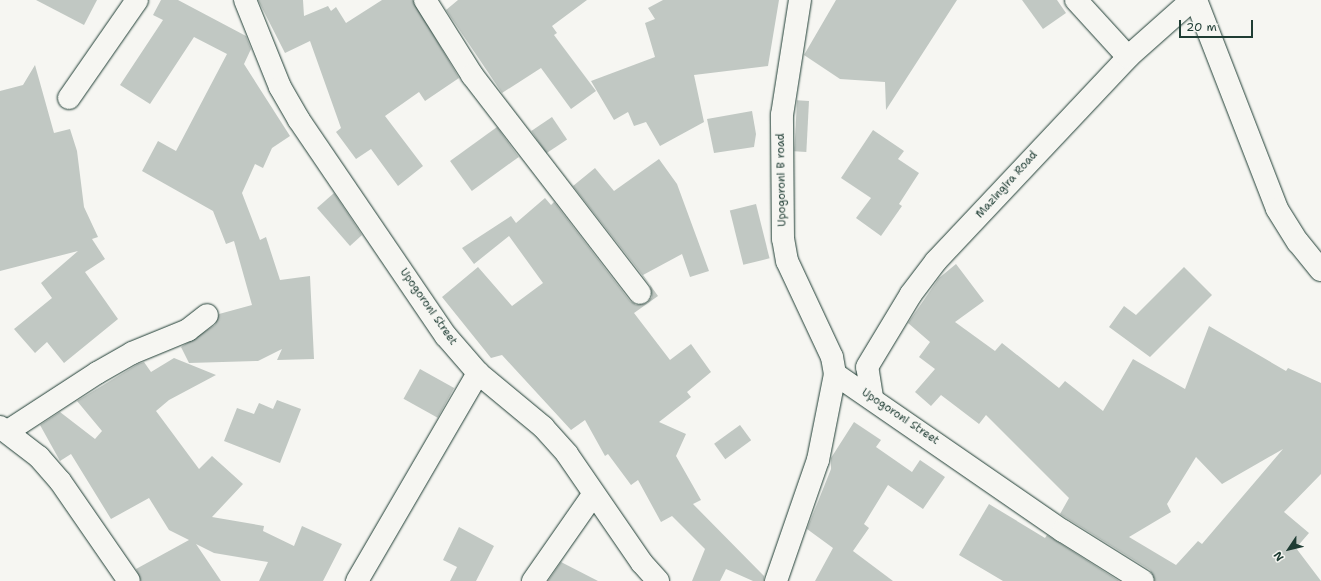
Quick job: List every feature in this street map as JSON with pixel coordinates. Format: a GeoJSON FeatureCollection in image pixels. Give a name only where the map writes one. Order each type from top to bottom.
{"type":"FeatureCollection","features":[{"type":"Feature","properties":{"kind":"street"},"geometry":{"type":"LineString","coordinates":[[69,98],[137,0]]}},
{"type":"Feature","properties":{"kind":"street","name":"Upogoroni Street"},"geometry":{"type":"LineString","coordinates":[[245,0],[280,87],[299,120],[446,336],[478,373],[543,427],[567,454],[593,495],[658,581]]}},
{"type":"Feature","properties":{"kind":"street"},"geometry":{"type":"LineString","coordinates":[[425,0],[476,81],[640,293]]}},
{"type":"Feature","properties":{"kind":"street","name":"Upogoroni B road"},"geometry":{"type":"LineString","coordinates":[[800,0],[782,115],[783,239],[787,261],[832,357],[835,374]]}},
{"type":"Feature","properties":{"kind":"street"},"geometry":{"type":"LineString","coordinates":[[1076,0],[1128,57]]}},
{"type":"Feature","properties":{"kind":"street","name":"Mazingira Road"},"geometry":{"type":"LineString","coordinates":[[872,397],[867,367],[915,288],[936,261],[1128,57],[1192,0]]}},
{"type":"Feature","properties":{"kind":"street"},"geometry":{"type":"LineString","coordinates":[[1196,0],[1277,209],[1298,242],[1321,270]]}},
{"type":"Feature","properties":{"kind":"street"},"geometry":{"type":"LineString","coordinates":[[129,581],[60,480],[4,429],[97,373],[188,330],[207,315]]}},
{"type":"Feature","properties":{"kind":"street"},"geometry":{"type":"LineString","coordinates":[[357,581],[478,373]]}},
{"type":"Feature","properties":{"kind":"street"},"geometry":{"type":"LineString","coordinates":[[776,581],[818,460],[835,374]]}},
{"type":"Feature","properties":{"kind":"street","name":"Upogoroni Street"},"geometry":{"type":"LineString","coordinates":[[835,374],[872,397],[1064,531],[1143,581]]}},
{"type":"Feature","properties":{"kind":"street"},"geometry":{"type":"LineString","coordinates":[[533,581],[593,495]]}},
{"type":"Feature","properties":{"kind":"building"},"geometry":{"type":"Polygon","coordinates":[[[36,0],[97,0],[84,25],[36,0]]]}},
{"type":"Feature","properties":{"kind":"building"},"geometry":{"type":"Polygon","coordinates":[[[161,0],[178,0],[246,36],[251,49],[244,64],[290,136],[272,148],[263,168],[255,164],[242,193],[260,240],[266,237],[280,280],[310,276],[314,359],[277,360],[282,349],[258,361],[189,363],[181,347],[215,325],[219,314],[252,305],[234,241],[226,244],[213,211],[142,171],[158,141],[176,151],[227,54],[194,37],[150,104],[120,85],[163,20],[153,15],[161,0]]]}},
{"type":"Feature","properties":{"kind":"building"},"geometry":{"type":"Polygon","coordinates":[[[258,0],[303,0],[304,16],[328,6],[331,11],[336,7],[346,23],[382,0],[413,0],[459,78],[425,101],[419,92],[385,116],[423,166],[398,186],[371,149],[356,159],[336,132],[341,128],[310,41],[285,53],[258,0]]]}},
{"type":"Feature","properties":{"kind":"building"},"geometry":{"type":"Polygon","coordinates":[[[458,0],[587,0],[552,26],[557,33],[554,35],[596,91],[571,109],[541,68],[502,93],[446,10],[458,0]]]}},
{"type":"Feature","properties":{"kind":"building"},"geometry":{"type":"Polygon","coordinates":[[[663,0],[779,0],[768,66],[694,75],[704,122],[660,146],[646,122],[634,126],[628,112],[614,120],[591,81],[655,57],[645,23],[655,19],[648,8],[663,0]]]}},
{"type":"Feature","properties":{"kind":"building"},"geometry":{"type":"Polygon","coordinates":[[[836,0],[957,0],[886,110],[885,82],[840,79],[804,55],[836,0]]]}},
{"type":"Feature","properties":{"kind":"building"},"geometry":{"type":"Polygon","coordinates":[[[1022,0],[1057,0],[1066,13],[1043,29],[1022,0]]]}},
{"type":"Feature","properties":{"kind":"building"},"geometry":{"type":"Polygon","coordinates":[[[35,65],[54,133],[70,129],[77,151],[84,207],[98,237],[92,239],[105,259],[85,272],[118,319],[64,363],[47,342],[35,353],[14,329],[52,298],[41,283],[78,251],[0,271],[0,91],[23,85],[35,65]]]}},
{"type":"Feature","properties":{"kind":"building"},"geometry":{"type":"Polygon","coordinates":[[[797,100],[809,101],[806,152],[794,151],[797,100]]]}},
{"type":"Feature","properties":{"kind":"building"},"geometry":{"type":"Polygon","coordinates":[[[752,111],[756,134],[754,147],[714,153],[707,119],[752,111]]]}},
{"type":"Feature","properties":{"kind":"building"},"geometry":{"type":"Polygon","coordinates":[[[552,117],[567,139],[546,153],[531,131],[552,117]]]}},
{"type":"Feature","properties":{"kind":"building"},"geometry":{"type":"Polygon","coordinates":[[[497,127],[519,157],[472,191],[450,161],[497,127]]]}},
{"type":"Feature","properties":{"kind":"building"},"geometry":{"type":"Polygon","coordinates":[[[873,130],[904,151],[898,159],[919,173],[899,204],[902,206],[881,236],[856,218],[871,198],[841,178],[873,130]]]}},
{"type":"Feature","properties":{"kind":"building"},"geometry":{"type":"Polygon","coordinates":[[[659,159],[677,184],[709,271],[690,277],[682,254],[643,275],[658,296],[634,313],[670,360],[691,344],[711,372],[687,392],[691,397],[659,422],[686,434],[676,456],[701,500],[693,504],[764,576],[764,581],[753,581],[726,569],[720,581],[692,581],[705,549],[672,516],[661,522],[638,480],[631,485],[608,454],[605,456],[585,420],[571,430],[502,355],[491,358],[442,297],[478,267],[512,306],[543,283],[509,236],[474,264],[462,248],[511,216],[516,223],[545,198],[551,205],[554,202],[630,301],[636,305],[647,303],[652,297],[650,285],[573,186],[595,168],[614,191],[659,159]]]}},
{"type":"Feature","properties":{"kind":"building"},"geometry":{"type":"Polygon","coordinates":[[[334,193],[362,235],[350,246],[317,208],[334,193]]]}},
{"type":"Feature","properties":{"kind":"building"},"geometry":{"type":"Polygon","coordinates":[[[756,204],[770,258],[743,265],[730,211],[756,204]]]}},
{"type":"Feature","properties":{"kind":"building"},"geometry":{"type":"Polygon","coordinates":[[[956,264],[984,301],[955,322],[995,351],[1002,343],[1059,388],[1065,381],[1103,411],[1133,359],[1185,389],[1209,326],[1286,371],[1288,368],[1321,383],[1321,474],[1284,512],[1309,533],[1296,548],[1321,581],[1155,581],[1150,570],[1060,514],[1069,498],[986,415],[979,424],[941,395],[931,406],[915,392],[935,369],[919,357],[930,342],[908,323],[939,278],[956,264]],[[1283,449],[1222,484],[1196,457],[1167,504],[1171,512],[1129,537],[1176,565],[1198,541],[1202,544],[1283,449]]]}},
{"type":"Feature","properties":{"kind":"building"},"geometry":{"type":"Polygon","coordinates":[[[1184,267],[1212,295],[1150,357],[1109,327],[1124,306],[1136,315],[1184,267]]]}},
{"type":"Feature","properties":{"kind":"building"},"geometry":{"type":"Polygon","coordinates":[[[174,358],[216,375],[169,400],[156,411],[199,469],[212,456],[243,484],[212,517],[264,526],[263,531],[294,546],[302,526],[342,544],[323,581],[259,581],[268,562],[214,553],[196,544],[221,581],[141,581],[136,569],[189,540],[169,530],[149,498],[111,519],[71,454],[60,461],[40,425],[60,412],[95,439],[102,431],[77,401],[138,364],[144,362],[151,372],[174,358]]]}},
{"type":"Feature","properties":{"kind":"building"},"geometry":{"type":"Polygon","coordinates":[[[420,369],[454,388],[438,418],[404,399],[420,369]]]}},
{"type":"Feature","properties":{"kind":"building"},"geometry":{"type":"Polygon","coordinates":[[[277,400],[301,409],[280,463],[224,441],[237,408],[254,414],[259,403],[273,409],[277,400]]]}},
{"type":"Feature","properties":{"kind":"building"},"geometry":{"type":"Polygon","coordinates":[[[854,422],[881,440],[876,447],[912,472],[920,460],[945,477],[923,509],[888,485],[864,524],[869,528],[853,551],[893,581],[815,581],[833,548],[807,529],[831,469],[831,458],[854,422]]]}},
{"type":"Feature","properties":{"kind":"building"},"geometry":{"type":"Polygon","coordinates":[[[740,425],[751,440],[725,459],[714,444],[740,425]]]}},
{"type":"Feature","properties":{"kind":"building"},"geometry":{"type":"Polygon","coordinates":[[[989,504],[1045,538],[1047,535],[1119,581],[1003,581],[959,555],[989,504]]]}},
{"type":"Feature","properties":{"kind":"building"},"geometry":{"type":"Polygon","coordinates":[[[459,527],[494,546],[476,581],[450,581],[457,567],[443,560],[459,527]]]}},
{"type":"Feature","properties":{"kind":"building"},"geometry":{"type":"Polygon","coordinates":[[[561,562],[598,581],[548,581],[561,562]]]}}]}
